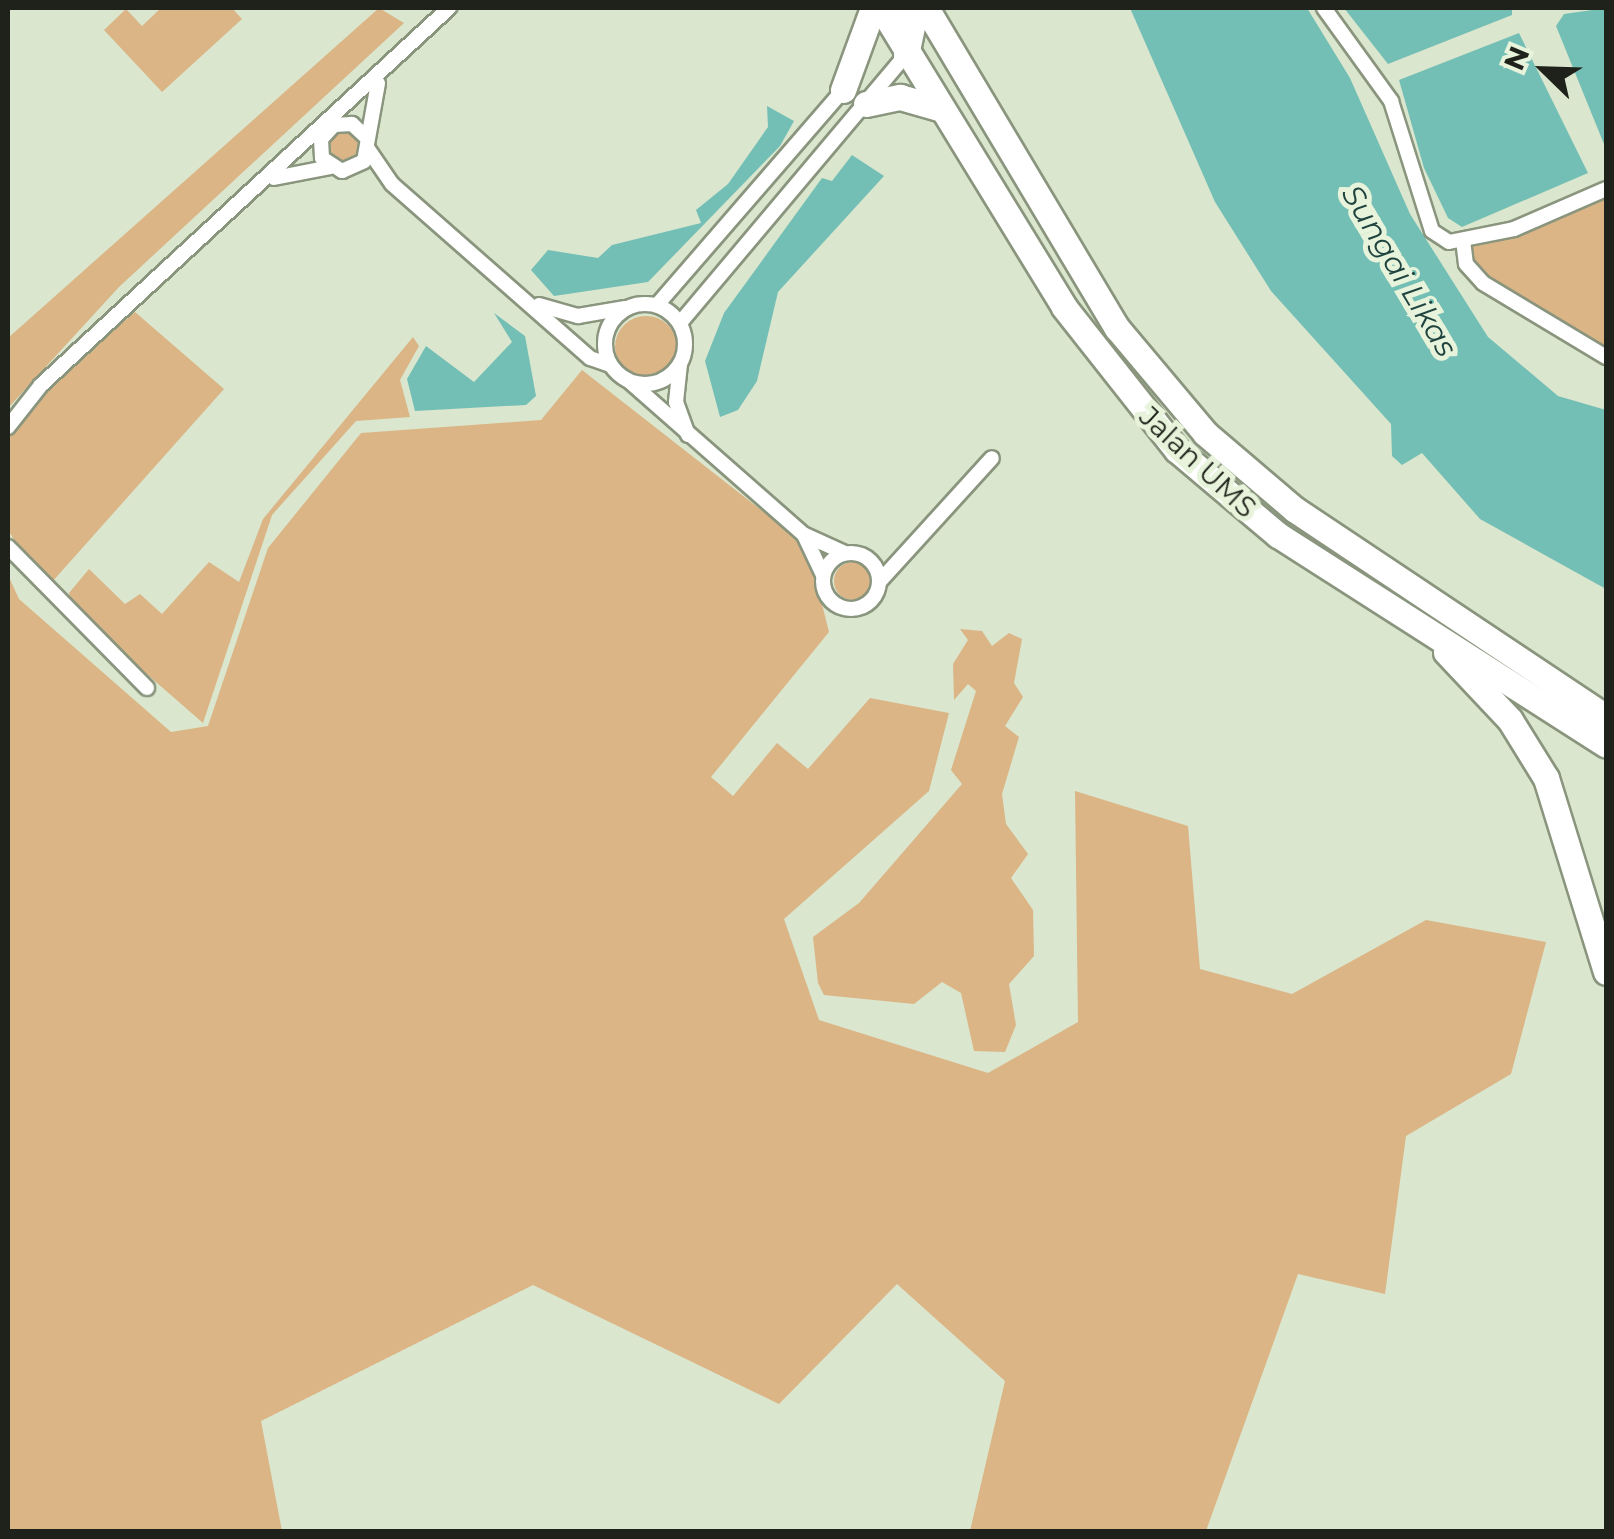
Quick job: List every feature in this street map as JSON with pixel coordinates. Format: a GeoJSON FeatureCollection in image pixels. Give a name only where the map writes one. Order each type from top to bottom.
{"type":"FeatureCollection","features":[{"type":"Feature","properties":{"kind":"highway"},"geometry":{"type":"LineString","coordinates":[[843,90],[873,8]]}},
{"type":"Feature","properties":{"kind":"highway","name":"Jalan UMS"},"geometry":{"type":"LineString","coordinates":[[882,8],[938,108],[1146,418],[1278,535],[1606,745]]}},
{"type":"Feature","properties":{"kind":"highway"},"geometry":{"type":"LineString","coordinates":[[906,55],[914,18],[908,8]]}},
{"type":"Feature","properties":{"kind":"highway","name":"Jalan UMS"},"geometry":{"type":"LineString","coordinates":[[926,8],[1117,328],[1205,433],[1294,510],[1606,718]]}},
{"type":"Feature","properties":{"kind":"highway"},"geometry":{"type":"LineString","coordinates":[[866,104],[900,96],[938,108]]}},
{"type":"Feature","properties":{"kind":"highway"},"geometry":{"type":"LineString","coordinates":[[1409,618],[1510,720],[1546,778],[1606,972]]}},
{"type":"Feature","properties":{"kind":"street"},"geometry":{"type":"LineString","coordinates":[[8,427],[41,385],[328,128],[449,8]]}},
{"type":"Feature","properties":{"kind":"street"},"geometry":{"type":"LineString","coordinates":[[1324,8],[1391,100],[1432,231],[1463,240],[1514,230],[1606,189]]}},
{"type":"Feature","properties":{"kind":"street"},"geometry":{"type":"LineString","coordinates":[[689,437],[676,402],[681,364],[680,323],[906,55]]}},
{"type":"Feature","properties":{"kind":"street"},"geometry":{"type":"LineString","coordinates":[[348,171],[368,144],[370,95],[387,70]]}},
{"type":"Feature","properties":{"kind":"street"},"geometry":{"type":"LineString","coordinates":[[658,305],[843,90]]}},
{"type":"Feature","properties":{"kind":"street"},"geometry":{"type":"LineString","coordinates":[[328,128],[352,124],[392,184],[629,381],[804,535],[869,559],[909,555]]}},
{"type":"Feature","properties":{"kind":"street"},"geometry":{"type":"LineString","coordinates":[[328,128],[320,152],[330,167]]}},
{"type":"Feature","properties":{"kind":"street"},"geometry":{"type":"LineString","coordinates":[[263,183],[300,167],[330,167],[392,184]]}},
{"type":"Feature","properties":{"kind":"street"},"geometry":{"type":"LineString","coordinates":[[1463,240],[1466,264],[1483,284],[1606,357]]}},
{"type":"Feature","properties":{"kind":"street"},"geometry":{"type":"LineString","coordinates":[[521,295],[560,314],[658,305],[680,323]]}},
{"type":"Feature","properties":{"kind":"street"},"geometry":{"type":"LineString","coordinates":[[610,365],[606,332],[628,307]]}},
{"type":"Feature","properties":{"kind":"street"},"geometry":{"type":"LineString","coordinates":[[629,381],[662,381],[681,364]]}},
{"type":"Feature","properties":{"kind":"street"},"geometry":{"type":"LineString","coordinates":[[804,535],[824,575],[831,602],[853,610],[872,600],[880,581],[909,555],[992,458]]}},
{"type":"Feature","properties":{"kind":"street"},"geometry":{"type":"LineString","coordinates":[[8,547],[147,688]]}},
{"type":"Feature","properties":{"kind":"street"},"geometry":{"type":"LineString","coordinates":[[824,575],[845,553]]}},
{"type":"Feature","properties":{"kind":"street"},"geometry":{"type":"LineString","coordinates":[[869,559],[880,581]]}},
{"type":"Feature","properties":{"kind":"shaded area"},"geometry":{"type":"Polygon","coordinates":[[[161,8],[232,8],[242,19],[162,92],[104,30],[126,9],[142,26],[161,8]]]}},
{"type":"Feature","properties":{"kind":"shaded area"},"geometry":{"type":"Polygon","coordinates":[[[379,8],[404,23],[119,287],[8,408],[8,338],[379,8]]]}},
{"type":"Feature","properties":{"kind":"shaded area"},"geometry":{"type":"Polygon","coordinates":[[[344,130],[355,135],[360,146],[355,157],[344,162],[333,157],[328,146],[333,135],[344,130]]]}},
{"type":"Feature","properties":{"kind":"shaded area"},"geometry":{"type":"Polygon","coordinates":[[[1606,189],[1606,357],[1466,264],[1463,240],[1606,189]]]}},
{"type":"Feature","properties":{"kind":"shaded area"},"geometry":{"type":"Polygon","coordinates":[[[135,312],[224,389],[52,582],[39,580],[8,530],[8,435],[24,407],[135,312]]]}},
{"type":"Feature","properties":{"kind":"shaded area"},"geometry":{"type":"Polygon","coordinates":[[[646,316],[668,325],[677,347],[668,369],[646,378],[624,369],[615,347],[624,325],[646,316]]]}},
{"type":"Feature","properties":{"kind":"shaded area"},"geometry":{"type":"Polygon","coordinates":[[[413,337],[419,346],[400,380],[410,417],[356,421],[272,515],[203,723],[71,608],[69,593],[89,569],[125,604],[140,594],[162,614],[209,562],[239,582],[263,519],[413,337]]]}},
{"type":"Feature","properties":{"kind":"shaded area"},"geometry":{"type":"Polygon","coordinates":[[[582,370],[802,542],[818,588],[829,632],[711,777],[733,796],[777,743],[808,769],[870,698],[949,713],[929,791],[784,919],[819,1020],[988,1073],[1078,1022],[1075,791],[1188,826],[1200,969],[1292,994],[1426,920],[1546,942],[1511,1074],[1406,1136],[1385,1294],[1298,1274],[1206,1531],[970,1531],[1005,1381],[897,1284],[779,1404],[533,1285],[261,1421],[282,1531],[8,1531],[8,575],[19,599],[171,732],[208,726],[268,548],[361,433],[541,420],[582,370]]]}},
{"type":"Feature","properties":{"kind":"shaded area"},"geometry":{"type":"Polygon","coordinates":[[[853,562],[867,567],[872,581],[867,595],[853,600],[839,595],[834,581],[839,567],[853,562]]]}},
{"type":"Feature","properties":{"kind":"shaded area"},"geometry":{"type":"Polygon","coordinates":[[[960,629],[982,631],[992,646],[1009,633],[1022,639],[1014,683],[1023,697],[1005,726],[1019,737],[1002,794],[1006,824],[1028,854],[1011,878],[1033,910],[1034,956],[1009,984],[1016,1025],[1005,1052],[974,1051],[961,993],[942,982],[914,1004],[824,995],[818,983],[813,937],[859,903],[962,784],[951,770],[976,691],[968,684],[954,700],[953,664],[968,640],[960,629]]]}},
{"type":"Feature","properties":{"kind":"water","name":"Sungai Likas"},"geometry":{"type":"Polygon","coordinates":[[[1130,8],[1307,8],[1350,78],[1410,214],[1488,337],[1558,396],[1606,410],[1606,589],[1480,519],[1422,453],[1402,465],[1392,456],[1391,424],[1271,291],[1215,202],[1130,8]]]}},
{"type":"Feature","properties":{"kind":"water"},"geometry":{"type":"Polygon","coordinates":[[[1344,8],[1512,8],[1512,15],[1388,64],[1344,8]]]}},
{"type":"Feature","properties":{"kind":"water"},"geometry":{"type":"Polygon","coordinates":[[[1606,8],[1606,149],[1556,26],[1564,14],[1606,8]]]}},
{"type":"Feature","properties":{"kind":"water"},"geometry":{"type":"Polygon","coordinates":[[[1519,33],[1588,173],[1462,227],[1448,218],[1424,168],[1399,80],[1519,33]]]}},
{"type":"Feature","properties":{"kind":"water"},"geometry":{"type":"Polygon","coordinates":[[[767,106],[794,121],[780,146],[648,282],[554,296],[531,270],[548,250],[598,258],[612,245],[701,223],[696,210],[728,184],[768,127],[767,106]]]}},
{"type":"Feature","properties":{"kind":"water"},"geometry":{"type":"Polygon","coordinates":[[[852,155],[884,176],[778,292],[757,381],[738,410],[720,417],[705,361],[724,313],[822,178],[832,181],[852,155]]]}},
{"type":"Feature","properties":{"kind":"water"},"geometry":{"type":"Polygon","coordinates":[[[494,313],[525,336],[536,396],[526,405],[415,411],[407,379],[426,346],[474,382],[512,342],[494,313]]]}}]}
